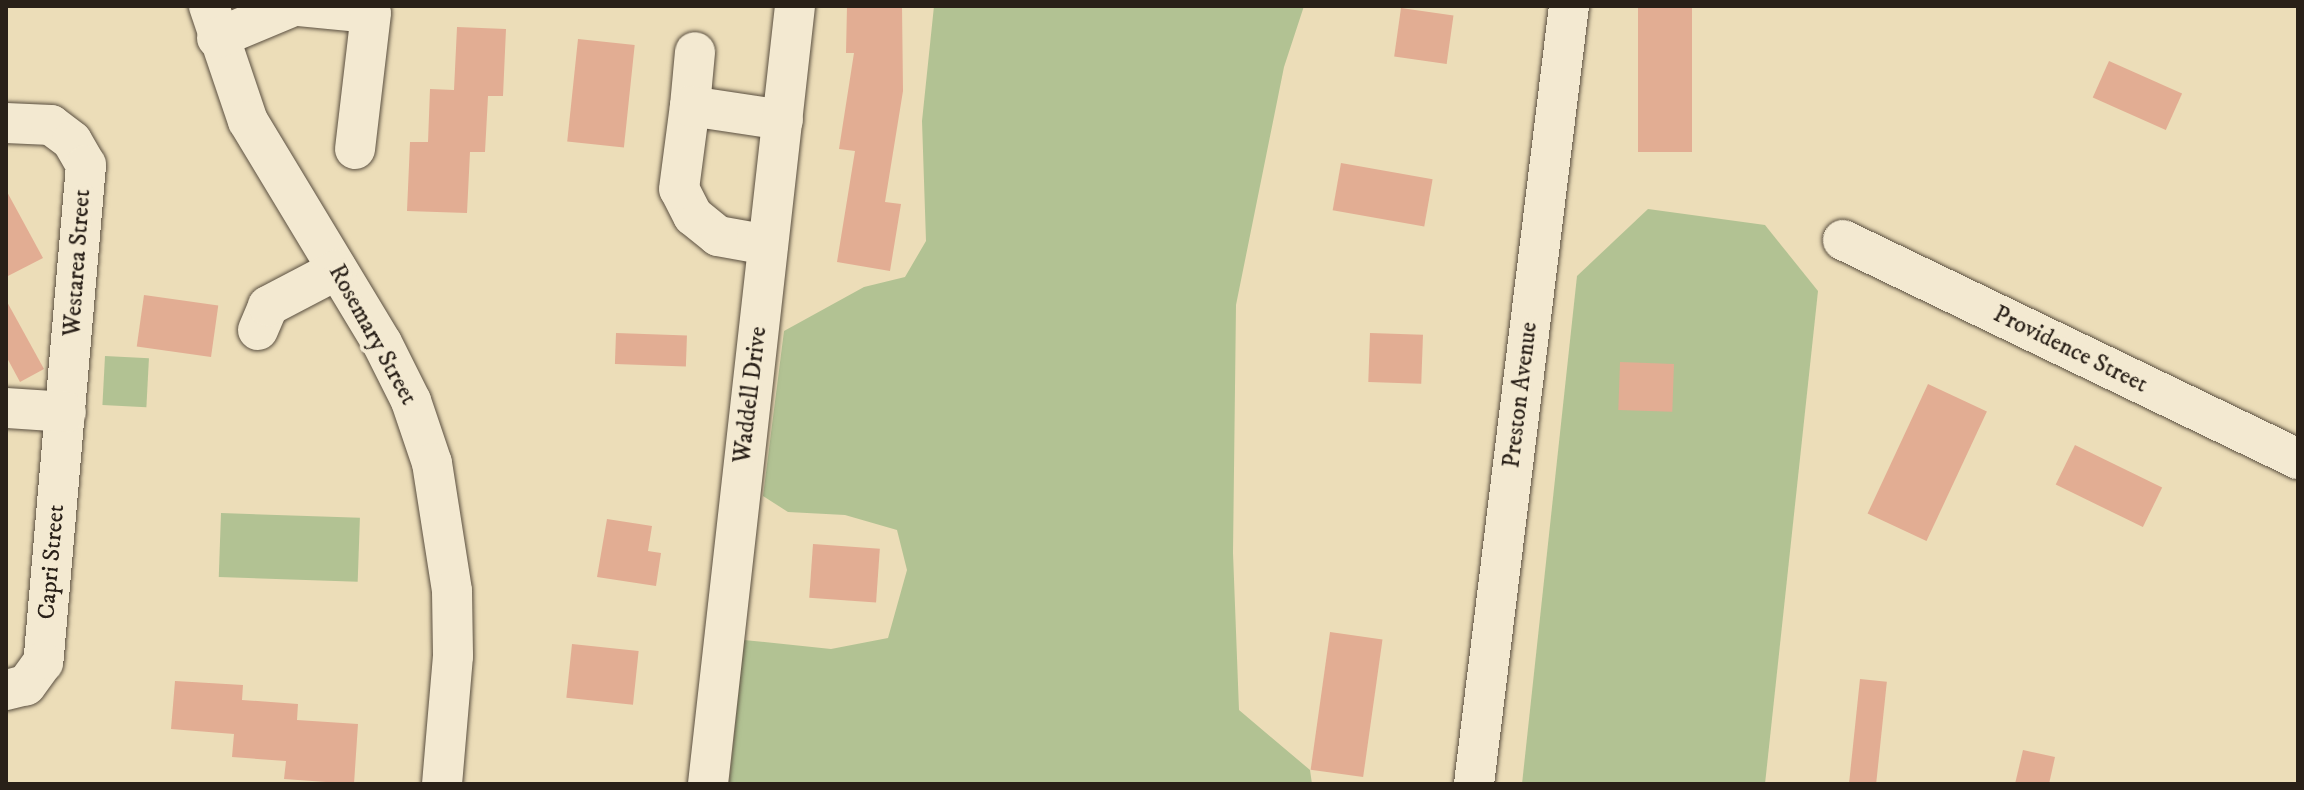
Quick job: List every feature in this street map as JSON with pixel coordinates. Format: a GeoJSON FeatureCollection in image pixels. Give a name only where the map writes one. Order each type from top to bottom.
{"type":"FeatureCollection","features":[{"type":"Feature","properties":{"kind":"street"},"geometry":{"type":"LineString","coordinates":[[213,22],[296,6],[371,13],[355,149]]}},
{"type":"Feature","properties":{"kind":"street","name":"Waddell Drive"},"geometry":{"type":"LineString","coordinates":[[708,784],[795,6]]}},
{"type":"Feature","properties":{"kind":"street","name":"Preston Avenue"},"geometry":{"type":"LineString","coordinates":[[1474,784],[1569,6]]}},
{"type":"Feature","properties":{"kind":"street","name":"Rosemary Street"},"geometry":{"type":"LineString","coordinates":[[213,22],[248,121],[411,401],[446,527],[453,656],[442,784]]}},
{"type":"Feature","properties":{"kind":"street"},"geometry":{"type":"LineString","coordinates":[[695,52],[679,189],[683,202],[718,236],[768,245]]}},
{"type":"Feature","properties":{"kind":"street"},"geometry":{"type":"LineString","coordinates":[[690,106],[783,120]]}},
{"type":"Feature","properties":{"kind":"street","name":"Westarea Street"},"geometry":{"type":"LineString","coordinates":[[6,123],[51,125],[72,141],[86,165],[66,412]]}},
{"type":"Feature","properties":{"kind":"street","name":"Providence Street"},"geometry":{"type":"LineString","coordinates":[[1843,240],[2298,459]]}},
{"type":"Feature","properties":{"kind":"street"},"geometry":{"type":"LineString","coordinates":[[258,330],[268,306],[337,270]]}},
{"type":"Feature","properties":{"kind":"street"},"geometry":{"type":"LineString","coordinates":[[6,408],[66,412]]}},
{"type":"Feature","properties":{"kind":"street","name":"Capri Street"},"geometry":{"type":"LineString","coordinates":[[6,690],[26,685],[43,662],[66,412]]}},
{"type":"Feature","properties":{"kind":"green space"},"geometry":{"type":"Polygon","coordinates":[[[934,6],[1304,6],[1284,67],[1236,305],[1233,553],[1239,710],[1310,770],[1312,784],[729,784],[744,640],[831,649],[888,638],[907,570],[897,530],[845,515],[788,512],[763,496],[784,331],[864,287],[905,277],[926,241],[922,121],[934,6]]]}},
{"type":"Feature","properties":{"kind":"green space"},"geometry":{"type":"Polygon","coordinates":[[[1648,209],[1765,225],[1818,291],[1765,784],[1522,784],[1577,276],[1648,209]]]}},
{"type":"Feature","properties":{"kind":"green space"},"geometry":{"type":"Polygon","coordinates":[[[105,356],[149,358],[146,407],[102,405],[105,356]]]}},
{"type":"Feature","properties":{"kind":"green space"},"geometry":{"type":"Polygon","coordinates":[[[221,513],[360,518],[358,582],[219,577],[221,513]]]}},
{"type":"Feature","properties":{"kind":"building"},"geometry":{"type":"Polygon","coordinates":[[[847,6],[902,6],[903,91],[885,202],[901,204],[890,271],[837,262],[855,151],[839,149],[854,53],[846,53],[847,6]]]}},
{"type":"Feature","properties":{"kind":"building"},"geometry":{"type":"Polygon","coordinates":[[[1638,6],[1692,6],[1692,152],[1638,152],[1638,6]]]}},
{"type":"Feature","properties":{"kind":"building"},"geometry":{"type":"Polygon","coordinates":[[[1401,8],[1453,15],[1447,64],[1394,57],[1401,8]]]}},
{"type":"Feature","properties":{"kind":"building"},"geometry":{"type":"Polygon","coordinates":[[[457,27],[506,29],[503,96],[488,96],[485,152],[470,152],[467,213],[407,211],[410,142],[428,142],[430,89],[454,90],[457,27]]]}},
{"type":"Feature","properties":{"kind":"building"},"geometry":{"type":"Polygon","coordinates":[[[578,39],[635,45],[624,147],[567,141],[578,39]]]}},
{"type":"Feature","properties":{"kind":"building"},"geometry":{"type":"Polygon","coordinates":[[[2109,61],[2182,94],[2166,130],[2093,98],[2109,61]]]}},
{"type":"Feature","properties":{"kind":"building"},"geometry":{"type":"Polygon","coordinates":[[[1341,163],[1433,179],[1424,226],[1333,210],[1341,163]]]}},
{"type":"Feature","properties":{"kind":"building"},"geometry":{"type":"Polygon","coordinates":[[[6,190],[43,258],[6,277],[6,190]]]}},
{"type":"Feature","properties":{"kind":"building"},"geometry":{"type":"Polygon","coordinates":[[[144,295],[218,305],[211,357],[137,346],[144,295]]]}},
{"type":"Feature","properties":{"kind":"building"},"geometry":{"type":"Polygon","coordinates":[[[6,300],[44,369],[20,382],[6,356],[6,300]]]}},
{"type":"Feature","properties":{"kind":"building"},"geometry":{"type":"Polygon","coordinates":[[[616,333],[687,335],[686,366],[615,364],[616,333]]]}},
{"type":"Feature","properties":{"kind":"building"},"geometry":{"type":"Polygon","coordinates":[[[1370,333],[1423,335],[1421,384],[1368,382],[1370,333]]]}},
{"type":"Feature","properties":{"kind":"building"},"geometry":{"type":"Polygon","coordinates":[[[1620,362],[1674,364],[1672,412],[1618,410],[1620,362]]]}},
{"type":"Feature","properties":{"kind":"building"},"geometry":{"type":"Polygon","coordinates":[[[1928,384],[1987,411],[1926,541],[1868,514],[1928,384]]]}},
{"type":"Feature","properties":{"kind":"building"},"geometry":{"type":"Polygon","coordinates":[[[2075,445],[2162,488],[2143,527],[2056,485],[2075,445]]]}},
{"type":"Feature","properties":{"kind":"building"},"geometry":{"type":"Polygon","coordinates":[[[607,519],[652,526],[648,551],[661,553],[656,586],[597,577],[607,519]]]}},
{"type":"Feature","properties":{"kind":"building"},"geometry":{"type":"Polygon","coordinates":[[[813,544],[880,549],[876,603],[809,598],[813,544]]]}},
{"type":"Feature","properties":{"kind":"building"},"geometry":{"type":"Polygon","coordinates":[[[1330,632],[1382,639],[1363,777],[1311,770],[1330,632]]]}},
{"type":"Feature","properties":{"kind":"building"},"geometry":{"type":"Polygon","coordinates":[[[572,644],[639,651],[633,705],[566,698],[572,644]]]}},
{"type":"Feature","properties":{"kind":"building"},"geometry":{"type":"Polygon","coordinates":[[[1860,679],[1887,682],[1876,784],[1849,784],[1860,679]]]}},
{"type":"Feature","properties":{"kind":"building"},"geometry":{"type":"Polygon","coordinates":[[[175,681],[243,685],[242,700],[298,704],[297,720],[358,724],[354,784],[284,779],[286,761],[232,757],[234,734],[171,729],[175,681]]]}},
{"type":"Feature","properties":{"kind":"building"},"geometry":{"type":"Polygon","coordinates":[[[2023,750],[2055,757],[2049,784],[2015,784],[2023,750]]]}}]}
